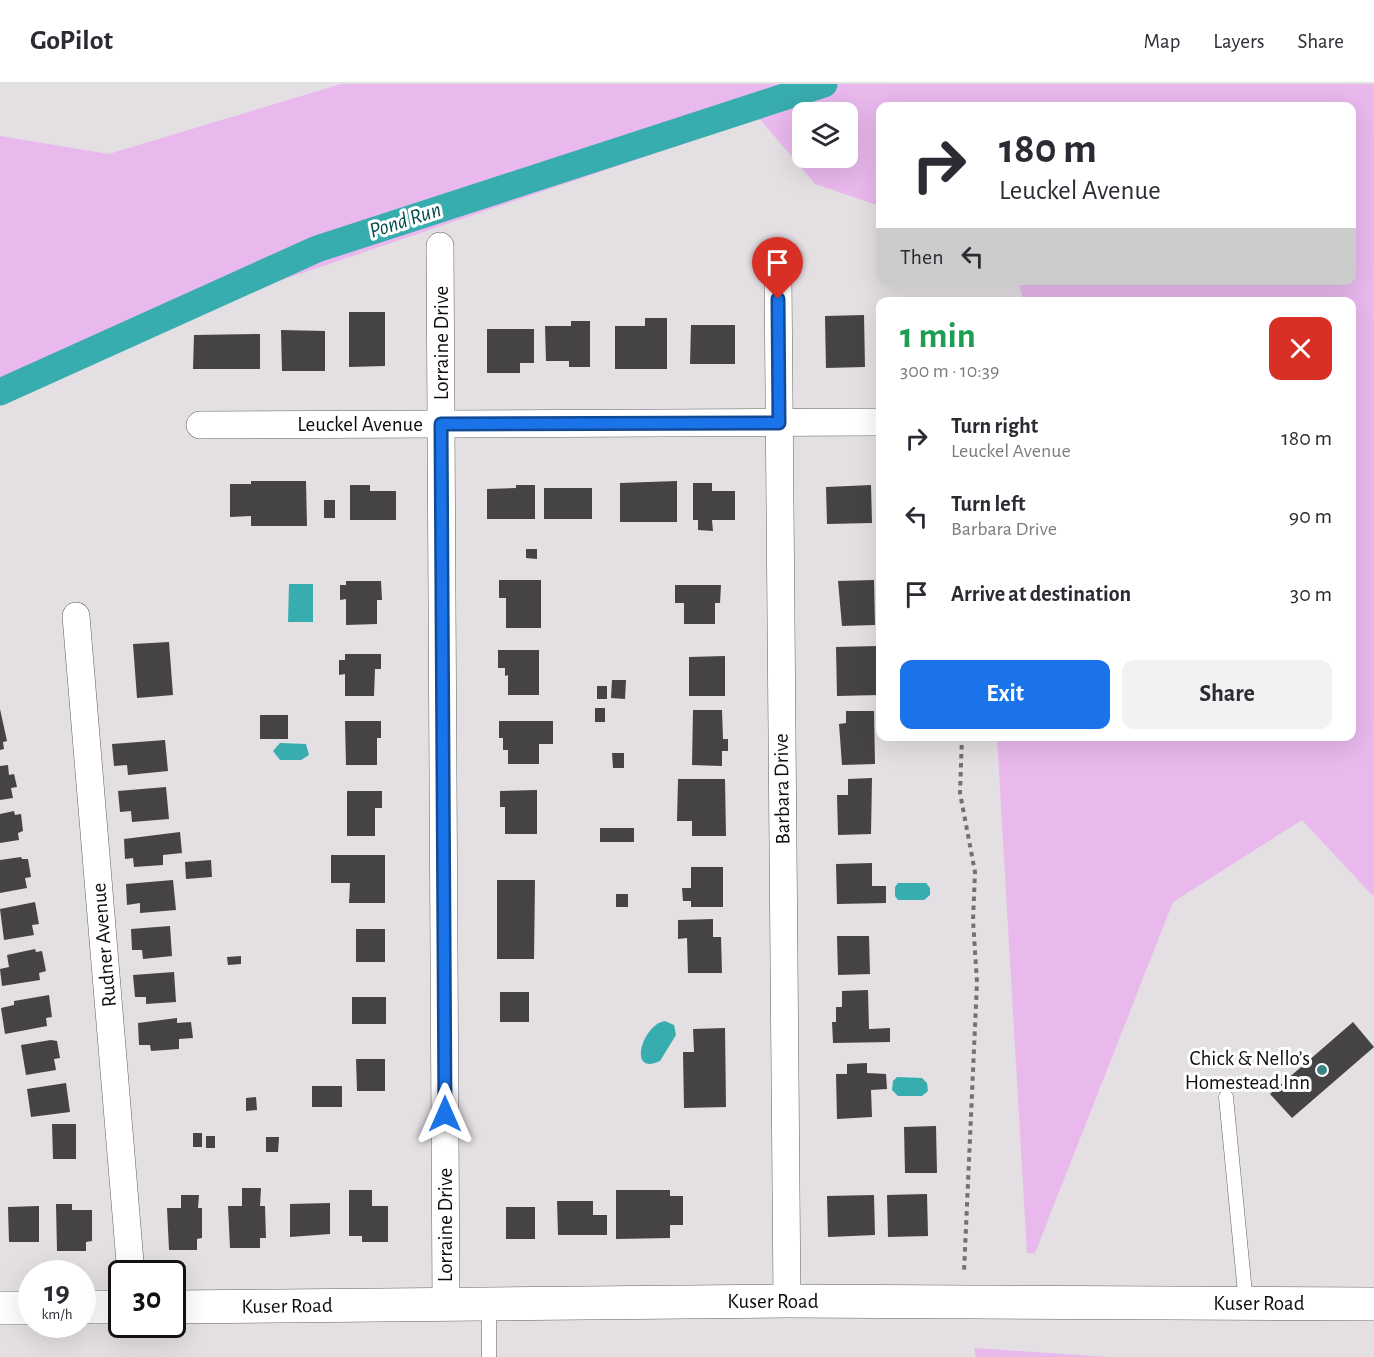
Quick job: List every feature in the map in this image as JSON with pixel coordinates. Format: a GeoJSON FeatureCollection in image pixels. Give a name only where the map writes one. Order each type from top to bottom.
{"type":"FeatureCollection","features":[{"type":"Feature","properties":{"kind":"street","name":"Lorraine Drive"},"geometry":{"type":"LineString","coordinates":[[440,246],[446,1304]]}},
{"type":"Feature","properties":{"kind":"street","name":"Barbara Drive"},"geometry":{"type":"LineString","coordinates":[[778,278],[787,1300]]}},
{"type":"Feature","properties":{"kind":"street","name":"Leuckel Avenue"},"geometry":{"type":"LineString","coordinates":[[200,425],[876,422]]}},
{"type":"Feature","properties":{"kind":"street","name":"Rudner Avenue"},"geometry":{"type":"LineString","coordinates":[[76,616],[130,1260]]}},
{"type":"Feature","properties":{"kind":"street","name":"Kuser Road"},"geometry":{"type":"LineString","coordinates":[[186,1307],[787,1300],[1374,1304]]}},
{"type":"Feature","properties":{"kind":"street"},"geometry":{"type":"LineString","coordinates":[[0,1308],[18,1308]]}},
{"type":"Feature","properties":{"kind":"lane"},"geometry":{"type":"LineString","coordinates":[[1226,1097],[1246,1303]]}},
{"type":"Feature","properties":{"kind":"lane"},"geometry":{"type":"LineString","coordinates":[[489,1304],[489,1357]]}},
{"type":"Feature","properties":{"kind":"path"},"geometry":{"type":"LineString","coordinates":[[962,741],[960,793],[975,872],[973,920],[977,982],[964,1272]]}},
{"type":"Feature","properties":{"kind":"shaded area"},"geometry":{"type":"Polygon","coordinates":[[[341,84],[1374,84],[1374,897],[1302,820],[1173,902],[1035,1253],[1027,1253],[997,741],[1356,741],[1356,297],[1022,297],[1020,285],[1356,285],[1356,102],[876,102],[876,205],[815,184],[801,168],[858,168],[858,102],[792,102],[792,157],[759,118],[61,355],[0,379],[0,136],[109,154],[341,84]]]}},
{"type":"Feature","properties":{"kind":"shaded area"},"geometry":{"type":"Polygon","coordinates":[[[974,1348],[1107,1357],[976,1357],[974,1348]]]}},
{"type":"Feature","properties":{"kind":"water"},"geometry":{"type":"Polygon","coordinates":[[[289,584],[313,584],[313,622],[288,622],[289,584]]]}},
{"type":"Feature","properties":{"kind":"water"},"geometry":{"type":"Polygon","coordinates":[[[280,743],[306,744],[309,755],[301,760],[280,760],[273,751],[280,743]]]}},
{"type":"Feature","properties":{"kind":"water"},"geometry":{"type":"Polygon","coordinates":[[[898,883],[926,883],[930,888],[930,895],[924,900],[898,900],[895,896],[895,887],[898,883]]]}},
{"type":"Feature","properties":{"kind":"water"},"geometry":{"type":"Polygon","coordinates":[[[665,1021],[674,1025],[676,1035],[660,1061],[650,1064],[644,1062],[641,1056],[645,1039],[657,1024],[665,1021]]]}},
{"type":"Feature","properties":{"kind":"water"},"geometry":{"type":"Polygon","coordinates":[[[897,1077],[922,1078],[927,1083],[928,1091],[922,1096],[898,1096],[892,1090],[893,1081],[897,1077]]]}},
{"type":"Feature","properties":{"kind":"building"},"geometry":{"type":"Polygon","coordinates":[[[349,312],[385,312],[385,366],[349,367],[349,312]]]}},
{"type":"Feature","properties":{"kind":"building"},"geometry":{"type":"Polygon","coordinates":[[[864,315],[865,367],[826,368],[825,316],[864,315]]]}},
{"type":"Feature","properties":{"kind":"building"},"geometry":{"type":"Polygon","coordinates":[[[645,318],[667,318],[667,369],[615,369],[615,326],[645,326],[645,318]]]}},
{"type":"Feature","properties":{"kind":"building"},"geometry":{"type":"Polygon","coordinates":[[[571,321],[590,321],[590,367],[569,367],[569,361],[546,361],[545,326],[571,326],[571,321]]]}},
{"type":"Feature","properties":{"kind":"building"},"geometry":{"type":"Polygon","coordinates":[[[691,325],[735,325],[735,364],[690,364],[691,325]]]}},
{"type":"Feature","properties":{"kind":"building"},"geometry":{"type":"Polygon","coordinates":[[[487,329],[534,329],[534,363],[520,363],[520,373],[487,373],[487,329]]]}},
{"type":"Feature","properties":{"kind":"building"},"geometry":{"type":"Polygon","coordinates":[[[281,330],[325,331],[325,371],[282,371],[281,330]]]}},
{"type":"Feature","properties":{"kind":"building"},"geometry":{"type":"Polygon","coordinates":[[[260,334],[260,369],[193,369],[194,335],[260,334]]]}},
{"type":"Feature","properties":{"kind":"building"},"geometry":{"type":"Polygon","coordinates":[[[251,481],[306,481],[307,526],[251,526],[251,516],[230,517],[230,484],[251,484],[251,481]]]}},
{"type":"Feature","properties":{"kind":"building"},"geometry":{"type":"Polygon","coordinates":[[[677,481],[677,522],[620,522],[620,483],[677,481]]]}},
{"type":"Feature","properties":{"kind":"building"},"geometry":{"type":"Polygon","coordinates":[[[693,483],[712,483],[712,491],[735,491],[735,520],[712,520],[713,531],[698,530],[698,520],[693,520],[693,483]]]}},
{"type":"Feature","properties":{"kind":"building"},"geometry":{"type":"Polygon","coordinates":[[[350,485],[370,485],[370,491],[396,491],[396,520],[350,520],[350,485]]]}},
{"type":"Feature","properties":{"kind":"building"},"geometry":{"type":"Polygon","coordinates":[[[516,485],[535,485],[535,519],[487,519],[487,489],[516,488],[516,485]]]}},
{"type":"Feature","properties":{"kind":"building"},"geometry":{"type":"Polygon","coordinates":[[[871,485],[872,523],[827,524],[826,487],[871,485]]]}},
{"type":"Feature","properties":{"kind":"building"},"geometry":{"type":"Polygon","coordinates":[[[544,488],[592,488],[592,519],[544,519],[544,488]]]}},
{"type":"Feature","properties":{"kind":"building"},"geometry":{"type":"Polygon","coordinates":[[[324,500],[335,500],[335,518],[324,518],[324,500]]]}},
{"type":"Feature","properties":{"kind":"building"},"geometry":{"type":"Polygon","coordinates":[[[526,549],[537,549],[537,559],[526,558],[526,549]]]}},
{"type":"Feature","properties":{"kind":"building"},"geometry":{"type":"Polygon","coordinates":[[[499,580],[541,580],[541,628],[506,628],[506,598],[499,598],[499,580]]]}},
{"type":"Feature","properties":{"kind":"building"},"geometry":{"type":"Polygon","coordinates":[[[874,580],[875,625],[842,626],[838,581],[874,580]]]}},
{"type":"Feature","properties":{"kind":"building"},"geometry":{"type":"Polygon","coordinates":[[[346,581],[381,581],[382,600],[377,600],[377,624],[346,625],[346,599],[340,600],[340,585],[346,585],[346,581]]]}},
{"type":"Feature","properties":{"kind":"building"},"geometry":{"type":"Polygon","coordinates":[[[675,585],[721,585],[720,603],[715,603],[715,624],[684,624],[684,603],[675,603],[675,585]]]}},
{"type":"Feature","properties":{"kind":"building"},"geometry":{"type":"Polygon","coordinates":[[[169,642],[173,695],[137,698],[133,644],[169,642]]]}},
{"type":"Feature","properties":{"kind":"building"},"geometry":{"type":"Polygon","coordinates":[[[876,646],[876,695],[837,696],[836,647],[876,646]]]}},
{"type":"Feature","properties":{"kind":"building"},"geometry":{"type":"Polygon","coordinates":[[[498,650],[539,650],[539,695],[508,695],[508,675],[505,676],[505,668],[498,668],[498,650]]]}},
{"type":"Feature","properties":{"kind":"building"},"geometry":{"type":"Polygon","coordinates":[[[345,654],[381,654],[381,669],[375,669],[374,696],[345,696],[345,674],[339,675],[339,660],[345,660],[345,654]]]}},
{"type":"Feature","properties":{"kind":"building"},"geometry":{"type":"Polygon","coordinates":[[[725,656],[725,696],[689,696],[689,657],[725,656]]]}},
{"type":"Feature","properties":{"kind":"building"},"geometry":{"type":"Polygon","coordinates":[[[612,680],[626,680],[625,699],[611,698],[612,680]]]}},
{"type":"Feature","properties":{"kind":"building"},"geometry":{"type":"Polygon","coordinates":[[[597,686],[607,686],[607,699],[597,699],[597,686]]]}},
{"type":"Feature","properties":{"kind":"building"},"geometry":{"type":"Polygon","coordinates":[[[595,708],[605,708],[605,722],[595,722],[595,708]]]}},
{"type":"Feature","properties":{"kind":"building"},"geometry":{"type":"Polygon","coordinates":[[[0,709],[7,741],[3,742],[4,749],[0,750],[0,709]]]}},
{"type":"Feature","properties":{"kind":"building"},"geometry":{"type":"Polygon","coordinates":[[[693,710],[722,710],[723,739],[728,739],[728,751],[722,751],[722,766],[692,765],[693,710]]]}},
{"type":"Feature","properties":{"kind":"building"},"geometry":{"type":"Polygon","coordinates":[[[846,711],[874,711],[875,764],[842,765],[839,724],[846,723],[846,711]]]}},
{"type":"Feature","properties":{"kind":"building"},"geometry":{"type":"Polygon","coordinates":[[[260,715],[288,715],[288,739],[260,739],[260,715]]]}},
{"type":"Feature","properties":{"kind":"building"},"geometry":{"type":"Polygon","coordinates":[[[345,721],[381,721],[381,738],[377,738],[377,765],[346,765],[345,721]]]}},
{"type":"Feature","properties":{"kind":"building"},"geometry":{"type":"Polygon","coordinates":[[[499,721],[553,721],[553,744],[539,744],[539,764],[508,764],[508,750],[503,750],[503,738],[499,738],[499,721]]]}},
{"type":"Feature","properties":{"kind":"building"},"geometry":{"type":"Polygon","coordinates":[[[165,740],[168,771],[128,775],[127,765],[114,766],[112,744],[165,740]]]}},
{"type":"Feature","properties":{"kind":"building"},"geometry":{"type":"Polygon","coordinates":[[[612,753],[624,753],[624,768],[613,768],[612,753]]]}},
{"type":"Feature","properties":{"kind":"building"},"geometry":{"type":"Polygon","coordinates":[[[8,765],[9,775],[14,774],[17,787],[11,788],[13,798],[0,800],[0,766],[8,765]]]}},
{"type":"Feature","properties":{"kind":"building"},"geometry":{"type":"Polygon","coordinates":[[[872,778],[871,834],[838,835],[837,795],[848,795],[848,779],[872,778]]]}},
{"type":"Feature","properties":{"kind":"building"},"geometry":{"type":"Polygon","coordinates":[[[678,779],[725,779],[726,836],[692,836],[692,821],[677,821],[678,779]]]}},
{"type":"Feature","properties":{"kind":"building"},"geometry":{"type":"Polygon","coordinates":[[[166,787],[169,819],[132,822],[131,811],[120,812],[118,791],[166,787]]]}},
{"type":"Feature","properties":{"kind":"building"},"geometry":{"type":"Polygon","coordinates":[[[537,790],[537,834],[505,834],[505,807],[500,807],[500,791],[537,790]]]}},
{"type":"Feature","properties":{"kind":"building"},"geometry":{"type":"Polygon","coordinates":[[[347,791],[382,791],[382,808],[375,808],[375,836],[347,836],[347,791]]]}},
{"type":"Feature","properties":{"kind":"building"},"geometry":{"type":"Polygon","coordinates":[[[14,811],[15,815],[21,814],[23,831],[18,833],[19,840],[0,843],[0,814],[14,811]]]}},
{"type":"Feature","properties":{"kind":"building"},"geometry":{"type":"Polygon","coordinates":[[[600,828],[634,828],[634,842],[600,842],[600,828]]]}},
{"type":"Feature","properties":{"kind":"building"},"geometry":{"type":"Polygon","coordinates":[[[180,832],[182,853],[163,855],[163,865],[134,867],[133,858],[125,859],[124,839],[180,832]]]}},
{"type":"Feature","properties":{"kind":"building"},"geometry":{"type":"Polygon","coordinates":[[[331,855],[385,855],[385,903],[349,903],[350,883],[331,883],[331,855]]]}},
{"type":"Feature","properties":{"kind":"building"},"geometry":{"type":"Polygon","coordinates":[[[21,857],[28,859],[31,877],[25,878],[27,888],[0,893],[0,860],[21,857]]]}},
{"type":"Feature","properties":{"kind":"building"},"geometry":{"type":"Polygon","coordinates":[[[211,860],[212,877],[186,879],[185,862],[211,860]]]}},
{"type":"Feature","properties":{"kind":"building"},"geometry":{"type":"Polygon","coordinates":[[[872,863],[872,886],[886,886],[886,903],[837,904],[836,864],[872,863]]]}},
{"type":"Feature","properties":{"kind":"building"},"geometry":{"type":"Polygon","coordinates":[[[691,867],[723,867],[723,907],[691,907],[691,901],[683,901],[682,888],[691,888],[691,867]]]}},
{"type":"Feature","properties":{"kind":"building"},"geometry":{"type":"Polygon","coordinates":[[[173,880],[176,910],[140,913],[140,903],[127,905],[126,884],[173,880]]]}},
{"type":"Feature","properties":{"kind":"building"},"geometry":{"type":"Polygon","coordinates":[[[497,880],[535,880],[534,959],[497,959],[497,880]]]}},
{"type":"Feature","properties":{"kind":"building"},"geometry":{"type":"Polygon","coordinates":[[[616,894],[628,894],[628,907],[616,907],[616,894]]]}},
{"type":"Feature","properties":{"kind":"building"},"geometry":{"type":"Polygon","coordinates":[[[35,902],[39,924],[32,925],[34,935],[4,940],[0,909],[35,902]]]}},
{"type":"Feature","properties":{"kind":"building"},"geometry":{"type":"Polygon","coordinates":[[[713,919],[713,937],[721,937],[722,973],[688,973],[687,938],[678,939],[678,920],[713,919]]]}},
{"type":"Feature","properties":{"kind":"building"},"geometry":{"type":"Polygon","coordinates":[[[170,926],[172,956],[143,959],[142,950],[132,950],[131,929],[170,926]]]}},
{"type":"Feature","properties":{"kind":"building"},"geometry":{"type":"Polygon","coordinates":[[[356,929],[385,929],[385,962],[356,962],[356,929]]]}},
{"type":"Feature","properties":{"kind":"building"},"geometry":{"type":"Polygon","coordinates":[[[837,936],[869,936],[870,974],[838,975],[837,936]]]}},
{"type":"Feature","properties":{"kind":"building"},"geometry":{"type":"Polygon","coordinates":[[[35,949],[36,952],[42,951],[46,971],[39,973],[40,980],[2,986],[0,969],[9,967],[7,955],[35,949]]]}},
{"type":"Feature","properties":{"kind":"building"},"geometry":{"type":"Polygon","coordinates":[[[241,956],[241,964],[228,965],[227,957],[241,956]]]}},
{"type":"Feature","properties":{"kind":"building"},"geometry":{"type":"Polygon","coordinates":[[[174,972],[176,1002],[146,1004],[146,997],[135,997],[133,975],[174,972]]]}},
{"type":"Feature","properties":{"kind":"building"},"geometry":{"type":"Polygon","coordinates":[[[868,990],[869,1029],[890,1028],[890,1042],[833,1043],[832,1022],[836,1022],[836,1007],[842,1007],[842,991],[868,990]]]}},
{"type":"Feature","properties":{"kind":"building"},"geometry":{"type":"Polygon","coordinates":[[[500,992],[529,992],[529,1022],[500,1022],[500,992]]]}},
{"type":"Feature","properties":{"kind":"building"},"geometry":{"type":"Polygon","coordinates":[[[49,995],[52,1017],[46,1018],[47,1026],[5,1034],[1,1008],[14,1005],[14,1001],[49,995]]]}},
{"type":"Feature","properties":{"kind":"building"},"geometry":{"type":"Polygon","coordinates":[[[352,997],[386,997],[386,1024],[352,1024],[352,997]]]}},
{"type":"Feature","properties":{"kind":"building"},"geometry":{"type":"Polygon","coordinates":[[[177,1018],[177,1023],[191,1022],[193,1038],[179,1039],[179,1049],[151,1051],[150,1045],[139,1045],[138,1023],[177,1018]]]}},
{"type":"Feature","properties":{"kind":"building","name":"Chick & Nello’s Homestead Inn"},"geometry":{"type":"Polygon","coordinates":[[[1353,1022],[1374,1047],[1292,1118],[1270,1094],[1353,1022]]]}},
{"type":"Feature","properties":{"kind":"building"},"geometry":{"type":"Polygon","coordinates":[[[725,1028],[726,1107],[684,1108],[683,1052],[694,1052],[693,1029],[725,1028]]]}},
{"type":"Feature","properties":{"kind":"building"},"geometry":{"type":"Polygon","coordinates":[[[57,1041],[60,1058],[54,1059],[56,1070],[26,1075],[21,1045],[57,1041]]]}},
{"type":"Feature","properties":{"kind":"building"},"geometry":{"type":"Polygon","coordinates":[[[356,1059],[385,1059],[385,1091],[357,1091],[356,1059]]]}},
{"type":"Feature","properties":{"kind":"building"},"geometry":{"type":"Polygon","coordinates":[[[867,1063],[867,1073],[886,1074],[887,1089],[871,1090],[872,1117],[837,1119],[836,1074],[847,1074],[847,1064],[867,1063]]]}},
{"type":"Feature","properties":{"kind":"building"},"geometry":{"type":"Polygon","coordinates":[[[66,1083],[70,1112],[31,1117],[27,1089],[66,1083]]]}},
{"type":"Feature","properties":{"kind":"building"},"geometry":{"type":"Polygon","coordinates":[[[312,1086],[342,1086],[342,1107],[312,1107],[312,1086]]]}},
{"type":"Feature","properties":{"kind":"building"},"geometry":{"type":"Polygon","coordinates":[[[256,1097],[257,1110],[246,1111],[246,1098],[256,1097]]]}},
{"type":"Feature","properties":{"kind":"building"},"geometry":{"type":"Polygon","coordinates":[[[52,1124],[76,1124],[76,1159],[53,1159],[52,1124]]]}},
{"type":"Feature","properties":{"kind":"building"},"geometry":{"type":"Polygon","coordinates":[[[936,1126],[937,1173],[905,1173],[904,1127],[936,1126]]]}},
{"type":"Feature","properties":{"kind":"building"},"geometry":{"type":"Polygon","coordinates":[[[193,1133],[202,1133],[202,1147],[193,1147],[193,1133]]]}},
{"type":"Feature","properties":{"kind":"building"},"geometry":{"type":"Polygon","coordinates":[[[206,1136],[215,1136],[215,1148],[206,1148],[206,1136]]]}},
{"type":"Feature","properties":{"kind":"building"},"geometry":{"type":"Polygon","coordinates":[[[266,1137],[279,1137],[278,1152],[266,1152],[266,1137]]]}},
{"type":"Feature","properties":{"kind":"building"},"geometry":{"type":"Polygon","coordinates":[[[242,1188],[261,1188],[260,1206],[265,1206],[266,1238],[260,1238],[260,1248],[230,1248],[228,1206],[242,1206],[242,1188]]]}},
{"type":"Feature","properties":{"kind":"building"},"geometry":{"type":"Polygon","coordinates":[[[349,1190],[372,1190],[372,1206],[388,1206],[388,1242],[362,1242],[362,1236],[349,1236],[349,1190]]]}},
{"type":"Feature","properties":{"kind":"building"},"geometry":{"type":"Polygon","coordinates":[[[616,1190],[670,1190],[670,1196],[683,1196],[683,1225],[670,1225],[670,1238],[616,1239],[616,1190]]]}},
{"type":"Feature","properties":{"kind":"building"},"geometry":{"type":"Polygon","coordinates":[[[927,1194],[928,1236],[888,1237],[887,1195],[927,1194]]]}},
{"type":"Feature","properties":{"kind":"building"},"geometry":{"type":"Polygon","coordinates":[[[181,1195],[199,1195],[198,1208],[202,1208],[202,1238],[197,1239],[197,1250],[169,1250],[167,1208],[181,1208],[181,1195]]]}},
{"type":"Feature","properties":{"kind":"building"},"geometry":{"type":"Polygon","coordinates":[[[874,1195],[875,1235],[828,1237],[827,1196],[874,1195]]]}},
{"type":"Feature","properties":{"kind":"building"},"geometry":{"type":"Polygon","coordinates":[[[557,1201],[593,1201],[593,1215],[607,1215],[607,1235],[558,1235],[557,1201]]]}},
{"type":"Feature","properties":{"kind":"building"},"geometry":{"type":"Polygon","coordinates":[[[330,1203],[330,1234],[290,1237],[290,1204],[330,1203]]]}},
{"type":"Feature","properties":{"kind":"building"},"geometry":{"type":"Polygon","coordinates":[[[56,1204],[72,1204],[72,1210],[92,1210],[92,1241],[86,1242],[86,1251],[57,1251],[56,1204]]]}},
{"type":"Feature","properties":{"kind":"building"},"geometry":{"type":"Polygon","coordinates":[[[39,1206],[39,1242],[9,1242],[8,1207],[39,1206]]]}},
{"type":"Feature","properties":{"kind":"building"},"geometry":{"type":"Polygon","coordinates":[[[506,1207],[535,1207],[535,1239],[506,1239],[506,1207]]]}},
{"type":"Feature","properties":{"kind":"waterway","name":"Pond Run"},"geometry":{"type":"LineString","coordinates":[[0,392],[317,249],[824,84]]}},
{"type":"Feature","properties":{"kind":"place","name":"Chick & Nello’s Homestead Inn"},"geometry":{"type":"Point","coordinates":[1322,1070]}},
{"type":"Feature","properties":{"kind":"route"},"geometry":{"type":"LineString","coordinates":[[445,1114],[441,424],[779,423],[778,299]]}}]}
